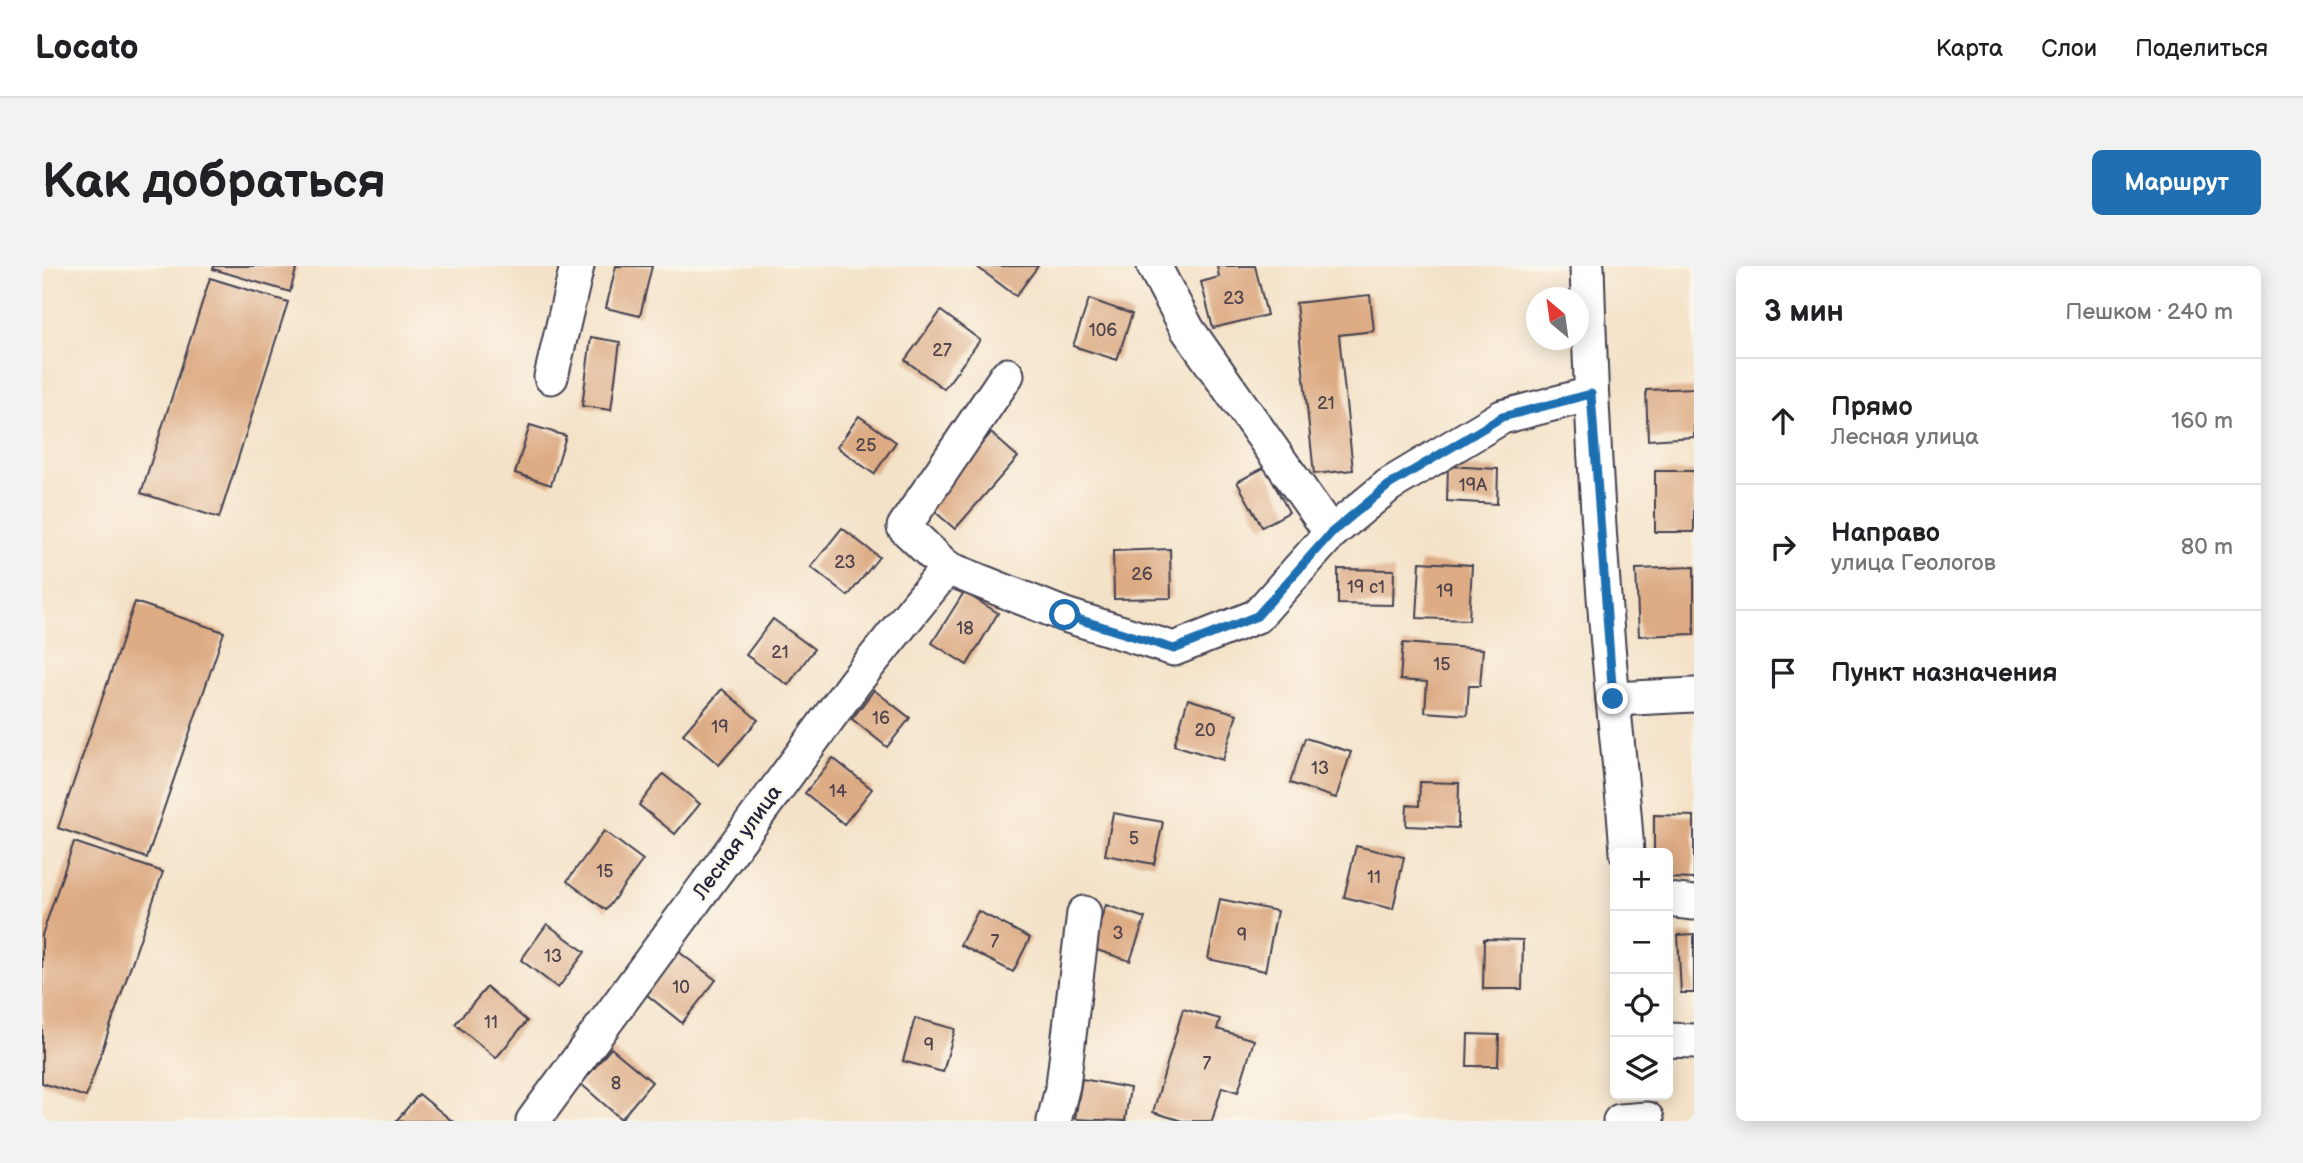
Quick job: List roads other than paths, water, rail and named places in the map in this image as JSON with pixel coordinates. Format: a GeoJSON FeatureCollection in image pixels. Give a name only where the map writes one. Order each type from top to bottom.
{"type":"FeatureCollection","features":[{"type":"Feature","properties":{"kind":"street"},"geometry":{"type":"LineString","coordinates":[[551,377],[577,266]]}},
{"type":"Feature","properties":{"kind":"street"},"geometry":{"type":"LineString","coordinates":[[1154,266],[1188,330],[1331,533]]}},
{"type":"Feature","properties":{"kind":"street"},"geometry":{"type":"LineString","coordinates":[[1587,266],[1591,394],[1627,848]]}},
{"type":"Feature","properties":{"kind":"street"},"geometry":{"type":"LineString","coordinates":[[1007,374],[904,527],[947,568],[1065,615],[1174,649],[1257,616],[1331,533],[1389,485],[1502,417],[1591,394]]}},
{"type":"Feature","properties":{"kind":"street","name":"Лесная улица"},"geometry":{"type":"LineString","coordinates":[[533,1121],[855,682],[947,568]]}},
{"type":"Feature","properties":{"kind":"street"},"geometry":{"type":"LineString","coordinates":[[1613,699],[1694,695]]}},
{"type":"Feature","properties":{"kind":"street"},"geometry":{"type":"LineString","coordinates":[[1673,901],[1694,903]]}},
{"type":"Feature","properties":{"kind":"street"},"geometry":{"type":"LineString","coordinates":[[1054,1121],[1063,1085],[1084,913]]}},
{"type":"Feature","properties":{"kind":"street"},"geometry":{"type":"LineString","coordinates":[[1673,1040],[1694,1041]]}}]}
